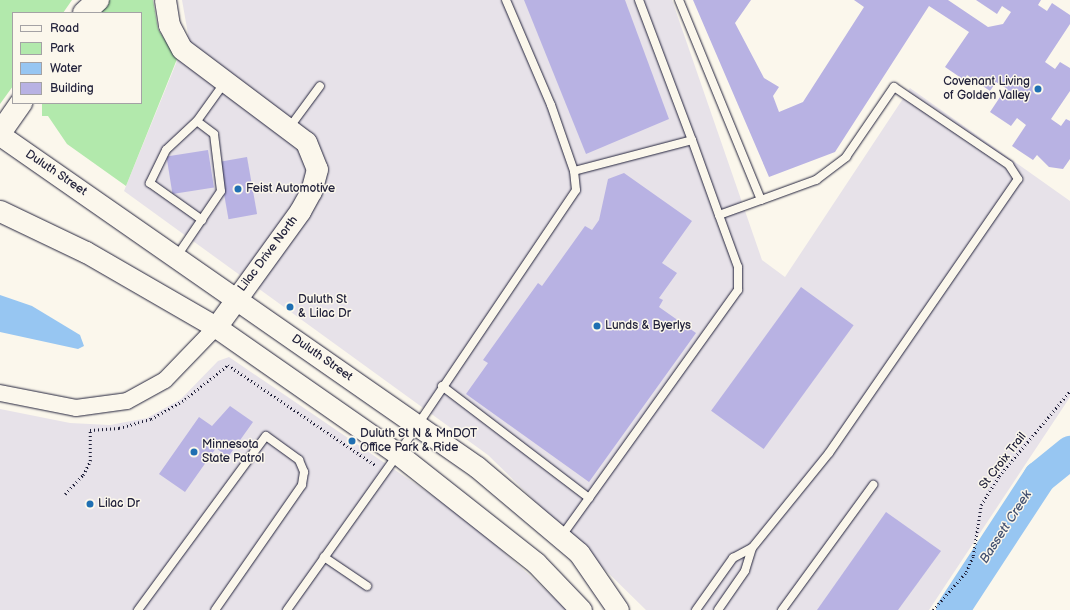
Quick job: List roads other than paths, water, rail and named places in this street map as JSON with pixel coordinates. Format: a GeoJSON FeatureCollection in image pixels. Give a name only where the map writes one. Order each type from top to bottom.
{"type":"FeatureCollection","features":[{"type":"Feature","properties":{"kind":"highway"},"geometry":{"type":"LineString","coordinates":[[78,12],[86,0]]}},
{"type":"Feature","properties":{"kind":"highway"},"geometry":{"type":"LineString","coordinates":[[85,12],[98,0]]}},
{"type":"Feature","properties":{"kind":"highway"},"geometry":{"type":"LineString","coordinates":[[0,134],[19,104]]}},
{"type":"Feature","properties":{"kind":"street","name":"Lilac Drive North"},"geometry":{"type":"LineString","coordinates":[[0,393],[76,408],[128,401],[165,380],[216,327],[236,297],[300,211],[315,181],[313,156],[306,142],[182,49],[169,25],[165,0]]}},
{"type":"Feature","properties":{"kind":"street","name":"Duluth Street"},"geometry":{"type":"LineString","coordinates":[[0,134],[236,297],[477,467],[579,553],[618,610]]}},
{"type":"Feature","properties":{"kind":"street"},"geometry":{"type":"LineString","coordinates":[[0,211],[86,252],[216,327],[398,454],[536,563],[581,610]]}},
{"type":"Feature","properties":{"kind":"lane"},"geometry":{"type":"LineString","coordinates":[[287,610],[398,454],[442,386],[576,190],[574,171],[506,0]]}},
{"type":"Feature","properties":{"kind":"lane"},"geometry":{"type":"LineString","coordinates":[[560,538],[738,290],[738,267],[692,140],[638,0]]}},
{"type":"Feature","properties":{"kind":"lane"},"geometry":{"type":"LineString","coordinates":[[679,0],[761,200]]}},
{"type":"Feature","properties":{"kind":"lane"},"geometry":{"type":"LineString","coordinates":[[202,220],[150,183],[166,150],[197,121],[225,82]]}},
{"type":"Feature","properties":{"kind":"lane"},"geometry":{"type":"LineString","coordinates":[[289,128],[320,86]]}},
{"type":"Feature","properties":{"kind":"lane"},"geometry":{"type":"LineString","coordinates":[[718,610],[745,571],[752,548],[829,453],[1018,179],[1009,165],[894,87],[846,157],[816,180],[719,215]]}},
{"type":"Feature","properties":{"kind":"lane"},"geometry":{"type":"LineString","coordinates":[[177,256],[222,192],[214,134],[197,121]]}},
{"type":"Feature","properties":{"kind":"lane"},"geometry":{"type":"LineString","coordinates":[[574,171],[692,140]]}},
{"type":"Feature","properties":{"kind":"lane"},"geometry":{"type":"LineString","coordinates":[[442,386],[589,498]]}},
{"type":"Feature","properties":{"kind":"lane"},"geometry":{"type":"LineString","coordinates":[[138,610],[266,436],[299,460],[304,472],[302,485],[215,610]]}},
{"type":"Feature","properties":{"kind":"lane"},"geometry":{"type":"LineString","coordinates":[[782,610],[873,485]]}},
{"type":"Feature","properties":{"kind":"lane"},"geometry":{"type":"LineString","coordinates":[[696,610],[732,558],[752,548]]}},
{"type":"Feature","properties":{"kind":"lane"},"geometry":{"type":"LineString","coordinates":[[324,557],[367,586]]}},
{"type":"Feature","properties":{"kind":"water"},"geometry":{"type":"Polygon","coordinates":[[[0,295],[32,306],[80,335],[84,346],[78,349],[0,332],[0,295]]]}},
{"type":"Feature","properties":{"kind":"waterway","name":"Bassett Creek"},"geometry":{"type":"LineString","coordinates":[[952,610],[1039,477],[1070,452]]}},
{"type":"Feature","properties":{"kind":"place","name":"Covenant Living of Golden Valley"},"geometry":{"type":"Point","coordinates":[1038,89]}},
{"type":"Feature","properties":{"kind":"place","name":"Feist Automotive"},"geometry":{"type":"Point","coordinates":[238,189]}},
{"type":"Feature","properties":{"kind":"place","name":"Duluth St & Lilac Dr"},"geometry":{"type":"Point","coordinates":[290,307]}},
{"type":"Feature","properties":{"kind":"place","name":"Lunds & Byerlys"},"geometry":{"type":"Point","coordinates":[597,326]}},
{"type":"Feature","properties":{"kind":"place","name":"Duluth St N & MnDOT Office Park & Ride"},"geometry":{"type":"Point","coordinates":[352,441]}},
{"type":"Feature","properties":{"kind":"place","name":"Minnesota State Patrol"},"geometry":{"type":"Point","coordinates":[194,452]}},
{"type":"Feature","properties":{"kind":"place","name":"Lilac Dr"},"geometry":{"type":"Point","coordinates":[90,504]}}]}
